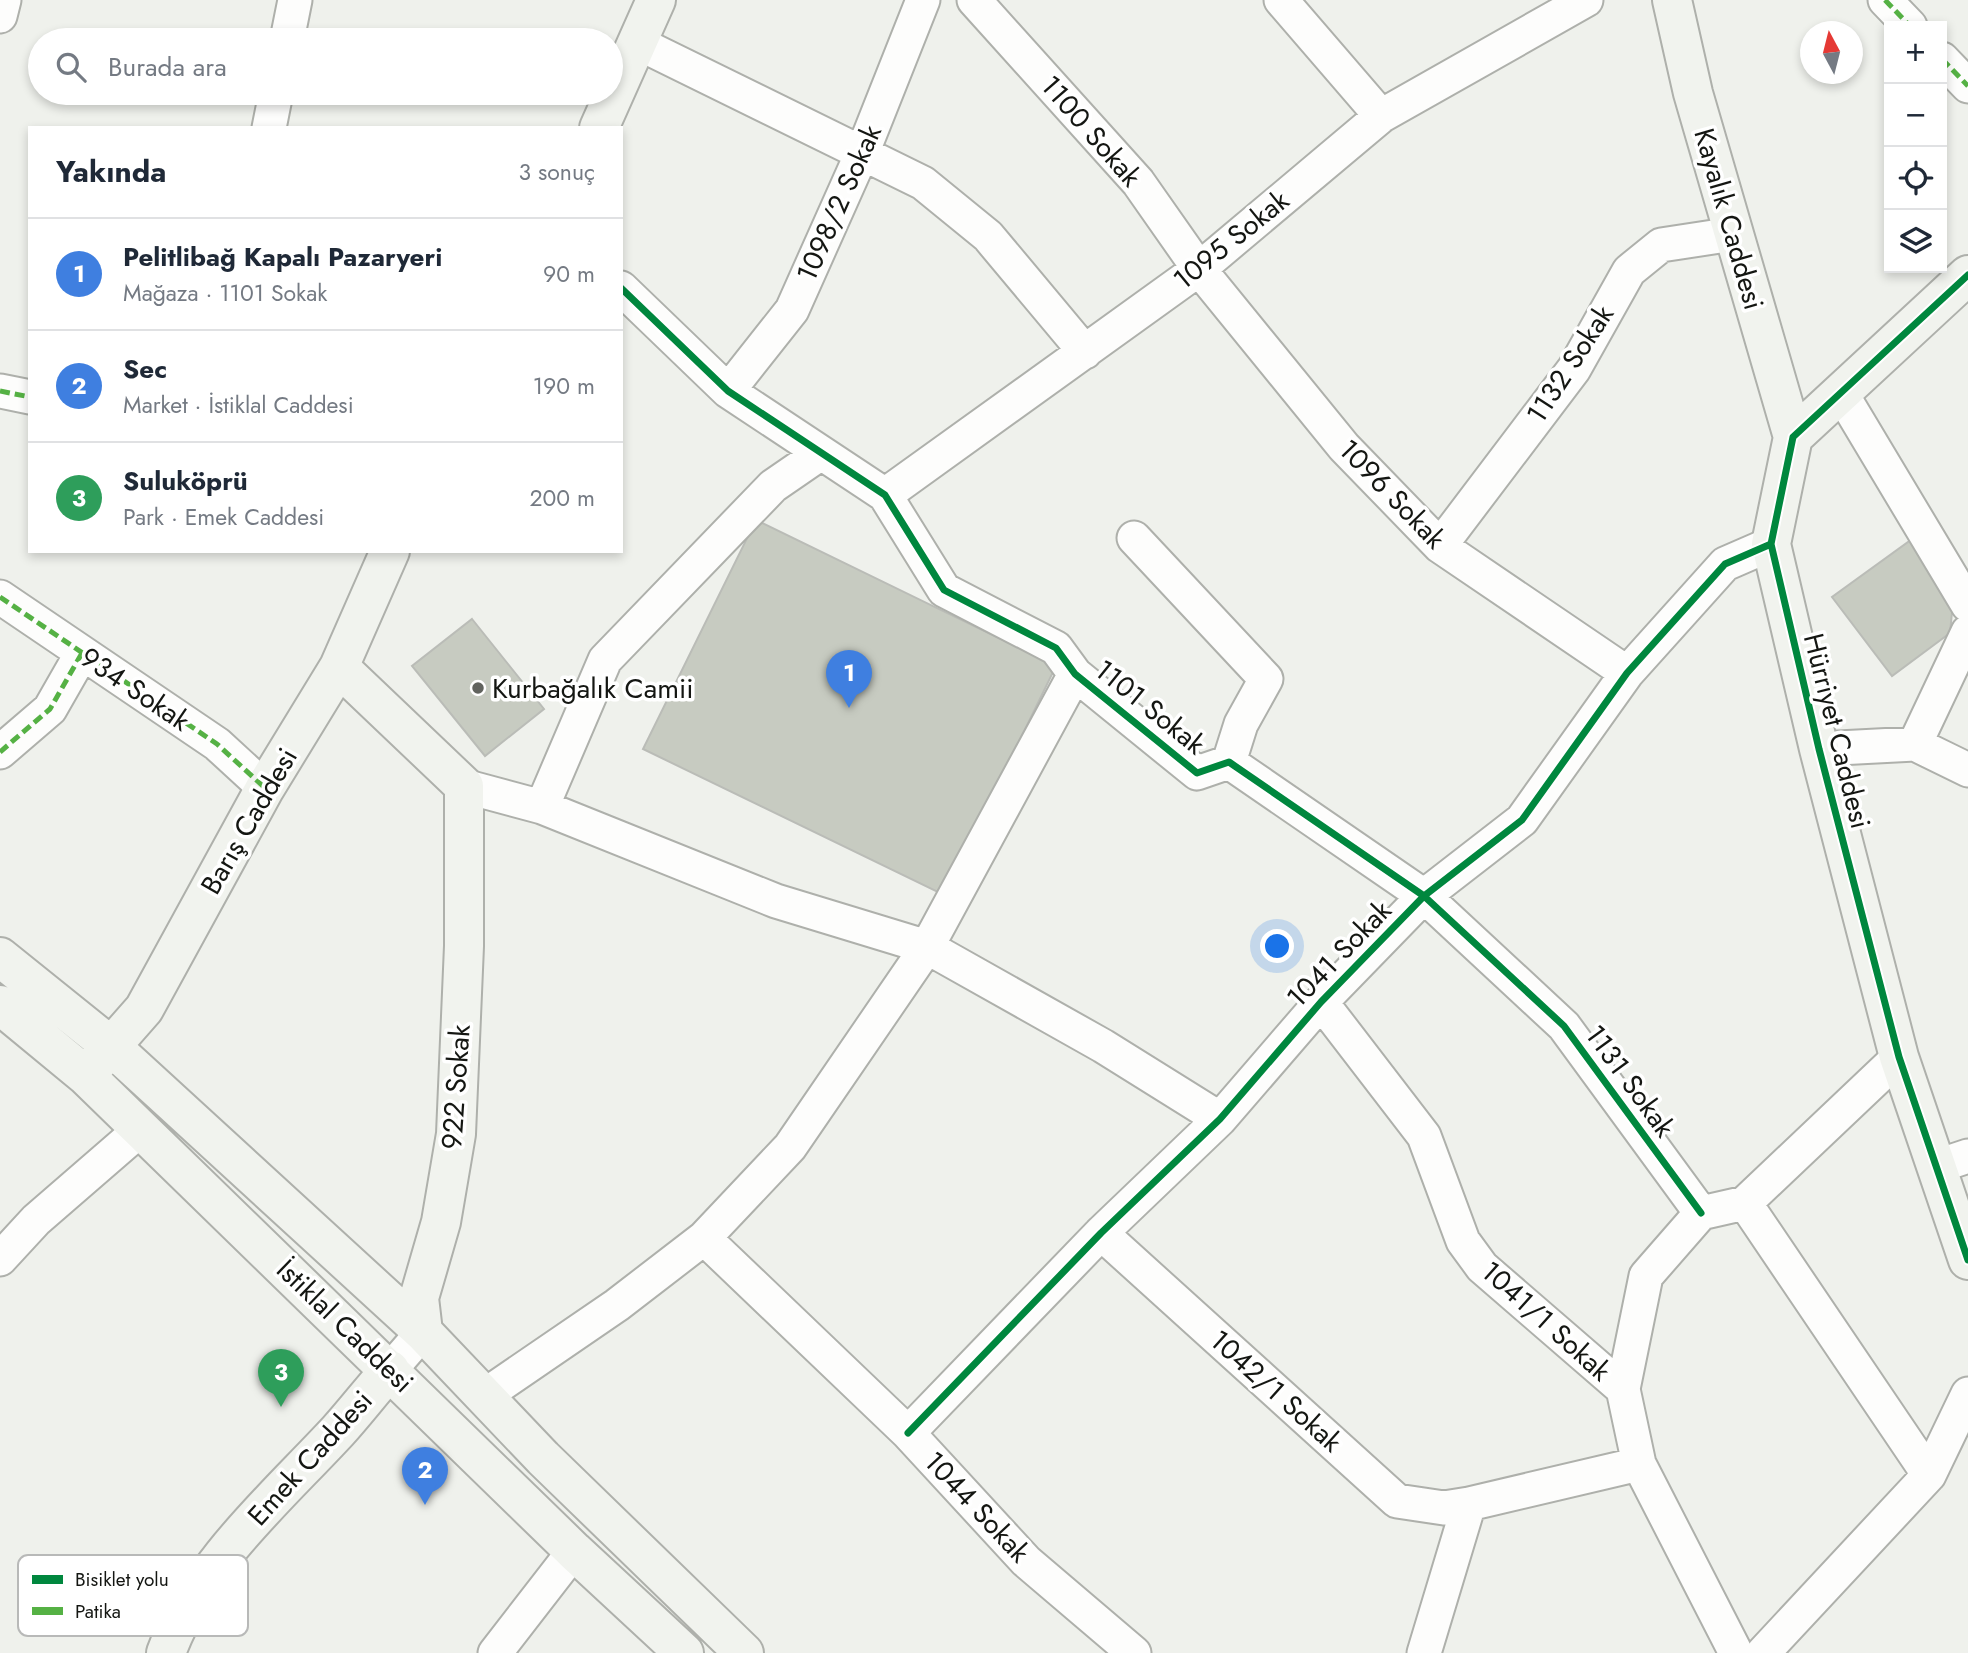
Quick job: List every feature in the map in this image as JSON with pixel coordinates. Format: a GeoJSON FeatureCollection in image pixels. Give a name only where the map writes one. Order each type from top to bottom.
{"type":"FeatureCollection","features":[{"type":"Feature","properties":{"kind":"main road","name":"Kayalık Caddesi"},"geometry":{"type":"LineString","coordinates":[[1672,0],[1693,93],[1793,437]]}},
{"type":"Feature","properties":{"kind":"main road"},"geometry":{"type":"LineString","coordinates":[[623,75],[657,2]]}},
{"type":"Feature","properties":{"kind":"main road"},"geometry":{"type":"LineString","coordinates":[[599,126],[609,105]]}},
{"type":"Feature","properties":{"kind":"main road"},"geometry":{"type":"LineString","coordinates":[[1793,437],[1968,275]]}},
{"type":"Feature","properties":{"kind":"main road","name":"Hürriyet Caddesi"},"geometry":{"type":"LineString","coordinates":[[1793,437],[1772,544],[1819,749],[1899,1056],[1951,1162],[1968,1260]]}},
{"type":"Feature","properties":{"kind":"main road","name":"Barış Caddesi"},"geometry":{"type":"LineString","coordinates":[[85,1075],[113,1048],[145,1009],[265,788],[339,667],[389,553]]}},
{"type":"Feature","properties":{"kind":"main road"},"geometry":{"type":"LineString","coordinates":[[339,667],[464,786]]}},
{"type":"Feature","properties":{"kind":"main road","name":"922 Sokak"},"geometry":{"type":"LineString","coordinates":[[423,1332],[419,1298],[441,1222],[456,1134],[464,946],[464,786]]}},
{"type":"Feature","properties":{"kind":"main road","name":"İstiklal Caddesi"},"geometry":{"type":"LineString","coordinates":[[0,957],[113,1048],[423,1332],[529,1443],[744,1653]]}},
{"type":"Feature","properties":{"kind":"main road","name":"İstiklal Caddesi"},"geometry":{"type":"LineString","coordinates":[[0,1004],[85,1075],[574,1551],[684,1653]]}},
{"type":"Feature","properties":{"kind":"main road","name":"Emek Caddesi"},"geometry":{"type":"LineString","coordinates":[[226,1555],[246,1527],[339,1430],[390,1370]]}},
{"type":"Feature","properties":{"kind":"main road","name":"Emek Caddesi"},"geometry":{"type":"LineString","coordinates":[[166,1653],[172,1636]]}},
{"type":"Feature","properties":{"kind":"street"},"geometry":{"type":"LineString","coordinates":[[0,16],[4,0]]}},
{"type":"Feature","properties":{"kind":"street"},"geometry":{"type":"LineString","coordinates":[[289,28],[295,0]]}},
{"type":"Feature","properties":{"kind":"street","name":"1098/2 Sokak"},"geometry":{"type":"LineString","coordinates":[[728,391],[792,310],[863,151],[923,0]]}},
{"type":"Feature","properties":{"kind":"street","name":"1100 Sokak"},"geometry":{"type":"LineString","coordinates":[[974,0],[1138,182],[1199,269]]}},
{"type":"Feature","properties":{"kind":"street"},"geometry":{"type":"LineString","coordinates":[[1281,0],[1381,116]]}},
{"type":"Feature","properties":{"kind":"street","name":"1095 Sokak"},"geometry":{"type":"LineString","coordinates":[[886,495],[1199,269],[1381,116],[1586,0]]}},
{"type":"Feature","properties":{"kind":"street"},"geometry":{"type":"LineString","coordinates":[[1885,0],[1905,21]]}},
{"type":"Feature","properties":{"kind":"street"},"geometry":{"type":"LineString","coordinates":[[638,43],[863,151],[923,183],[988,236],[1085,352]]}},
{"type":"Feature","properties":{"kind":"street"},"geometry":{"type":"LineString","coordinates":[[1947,64],[1968,86]]}},
{"type":"Feature","properties":{"kind":"street"},"geometry":{"type":"LineString","coordinates":[[270,126],[274,105]]}},
{"type":"Feature","properties":{"kind":"street","name":"1132 Sokak"},"geometry":{"type":"LineString","coordinates":[[1440,546],[1574,369],[1629,271],[1661,244],[1733,234]]}},
{"type":"Feature","properties":{"kind":"street","name":"1096 Sokak"},"geometry":{"type":"LineString","coordinates":[[1199,269],[1345,447],[1440,546],[1627,673]]}},
{"type":"Feature","properties":{"kind":"street"},"geometry":{"type":"LineString","coordinates":[[623,290],[728,391],[886,495]]}},
{"type":"Feature","properties":{"kind":"street"},"geometry":{"type":"LineString","coordinates":[[0,391],[28,397]]}},
{"type":"Feature","properties":{"kind":"street"},"geometry":{"type":"LineString","coordinates":[[1840,393],[1968,605]]}},
{"type":"Feature","properties":{"kind":"street"},"geometry":{"type":"LineString","coordinates":[[542,807],[605,660],[773,485],[821,453]]}},
{"type":"Feature","properties":{"kind":"street","name":"1101 Sokak"},"geometry":{"type":"LineString","coordinates":[[886,495],[944,590],[1056,648],[1075,674],[1196,773],[1229,762],[1424,896]]}},
{"type":"Feature","properties":{"kind":"street"},"geometry":{"type":"LineString","coordinates":[[1134,538],[1266,679],[1241,724],[1229,762]]}},
{"type":"Feature","properties":{"kind":"street","name":"1041 Sokak"},"geometry":{"type":"LineString","coordinates":[[908,1433],[1101,1233],[1220,1119],[1321,1002],[1424,896],[1522,820],[1627,673],[1725,564],[1772,544]]}},
{"type":"Feature","properties":{"kind":"street","name":"934 Sokak"},"geometry":{"type":"LineString","coordinates":[[0,597],[217,744],[265,788]]}},
{"type":"Feature","properties":{"kind":"street"},"geometry":{"type":"LineString","coordinates":[[1915,744],[1968,632]]}},
{"type":"Feature","properties":{"kind":"street"},"geometry":{"type":"LineString","coordinates":[[0,752],[50,709],[82,653]]}},
{"type":"Feature","properties":{"kind":"street"},"geometry":{"type":"LineString","coordinates":[[484,1396],[617,1305],[704,1238],[790,1147],[927,947],[1075,674]]}},
{"type":"Feature","properties":{"kind":"street"},"geometry":{"type":"LineString","coordinates":[[1819,749],[1915,744],[1968,770]]}},
{"type":"Feature","properties":{"kind":"street"},"geometry":{"type":"LineString","coordinates":[[464,786],[542,807],[776,901],[927,947],[1103,1046],[1220,1119]]}},
{"type":"Feature","properties":{"kind":"street","name":"1131 Sokak"},"geometry":{"type":"LineString","coordinates":[[1424,896],[1564,1026],[1701,1213]]}},
{"type":"Feature","properties":{"kind":"street","name":"1041/1 Sokak"},"geometry":{"type":"LineString","coordinates":[[1321,1002],[1424,1136],[1463,1241],[1482,1267],[1623,1389]]}},
{"type":"Feature","properties":{"kind":"street"},"geometry":{"type":"LineString","coordinates":[[1737,1653],[1639,1464],[1623,1389],[1646,1276],[1701,1213],[1745,1203],[1899,1056]]}},
{"type":"Feature","properties":{"kind":"street"},"geometry":{"type":"LineString","coordinates":[[0,1259],[36,1220],[141,1129]]}},
{"type":"Feature","properties":{"kind":"street"},"geometry":{"type":"LineString","coordinates":[[1745,1203],[1929,1475]]}},
{"type":"Feature","properties":{"kind":"street","name":"1042/1 Sokak"},"geometry":{"type":"LineString","coordinates":[[1101,1233],[1397,1501],[1444,1508],[1639,1464]]}},
{"type":"Feature","properties":{"kind":"street","name":"1044 Sokak"},"geometry":{"type":"LineString","coordinates":[[704,1238],[908,1433],[1026,1561],[1134,1653]]}},
{"type":"Feature","properties":{"kind":"street"},"geometry":{"type":"LineString","coordinates":[[390,1370],[423,1332]]}},
{"type":"Feature","properties":{"kind":"street"},"geometry":{"type":"LineString","coordinates":[[1763,1653],[1929,1475],[1968,1394]]}},
{"type":"Feature","properties":{"kind":"street"},"geometry":{"type":"LineString","coordinates":[[1424,1653],[1469,1504]]}},
{"type":"Feature","properties":{"kind":"street"},"geometry":{"type":"LineString","coordinates":[[506,1648],[574,1551]]}},
{"type":"Feature","properties":{"kind":"building"},"geometry":{"type":"Polygon","coordinates":[[[756,520],[1056,666],[944,895],[643,749],[756,520]]]}},
{"type":"Feature","properties":{"kind":"building"},"geometry":{"type":"Polygon","coordinates":[[[1915,537],[1954,591],[1950,633],[1892,676],[1832,597],[1915,537]]]}},
{"type":"Feature","properties":{"kind":"building","name":"Kurbağalık Camii"},"geometry":{"type":"Polygon","coordinates":[[[472,619],[544,709],[485,756],[412,666],[472,619]]]}},
{"type":"Feature","properties":{"kind":"marked path"},"geometry":{"type":"LineString","coordinates":[[1885,0],[1905,21]]}},
{"type":"Feature","properties":{"kind":"marked path"},"geometry":{"type":"LineString","coordinates":[[1947,64],[1968,86]]}},
{"type":"Feature","properties":{"kind":"marked path"},"geometry":{"type":"LineString","coordinates":[[0,391],[28,397]]}},
{"type":"Feature","properties":{"kind":"marked path"},"geometry":{"type":"LineString","coordinates":[[0,597],[217,744],[265,788]]}},
{"type":"Feature","properties":{"kind":"marked path"},"geometry":{"type":"LineString","coordinates":[[0,752],[50,709],[82,653]]}},
{"type":"Feature","properties":{"kind":"cycle path"},"geometry":{"type":"LineString","coordinates":[[1968,275],[1793,437],[1771,544],[1819,749],[1899,1057],[1968,1260]]}},
{"type":"Feature","properties":{"kind":"cycle path"},"geometry":{"type":"LineString","coordinates":[[623,290],[728,391],[885,495],[944,590],[1056,648],[1075,674],[1197,773],[1229,762],[1424,896],[1564,1026],[1701,1213]]}},
{"type":"Feature","properties":{"kind":"cycle path"},"geometry":{"type":"LineString","coordinates":[[908,1433],[1101,1233],[1220,1119],[1321,1002],[1424,896],[1522,820],[1627,673],[1725,564],[1771,544]]}},
{"type":"Feature","properties":{"kind":"place","name":"Kurbağalık Camii"},"geometry":{"type":"Point","coordinates":[478,688]}},
{"type":"Feature","properties":{"kind":"place","name":"Pelitlibağ Kapalı Pazaryeri"},"geometry":{"type":"Point","coordinates":[849,708]}},
{"type":"Feature","properties":{"kind":"place","name":"Suluköprü"},"geometry":{"type":"Point","coordinates":[281,1407]}},
{"type":"Feature","properties":{"kind":"place","name":"Sec"},"geometry":{"type":"Point","coordinates":[425,1505]}}]}
